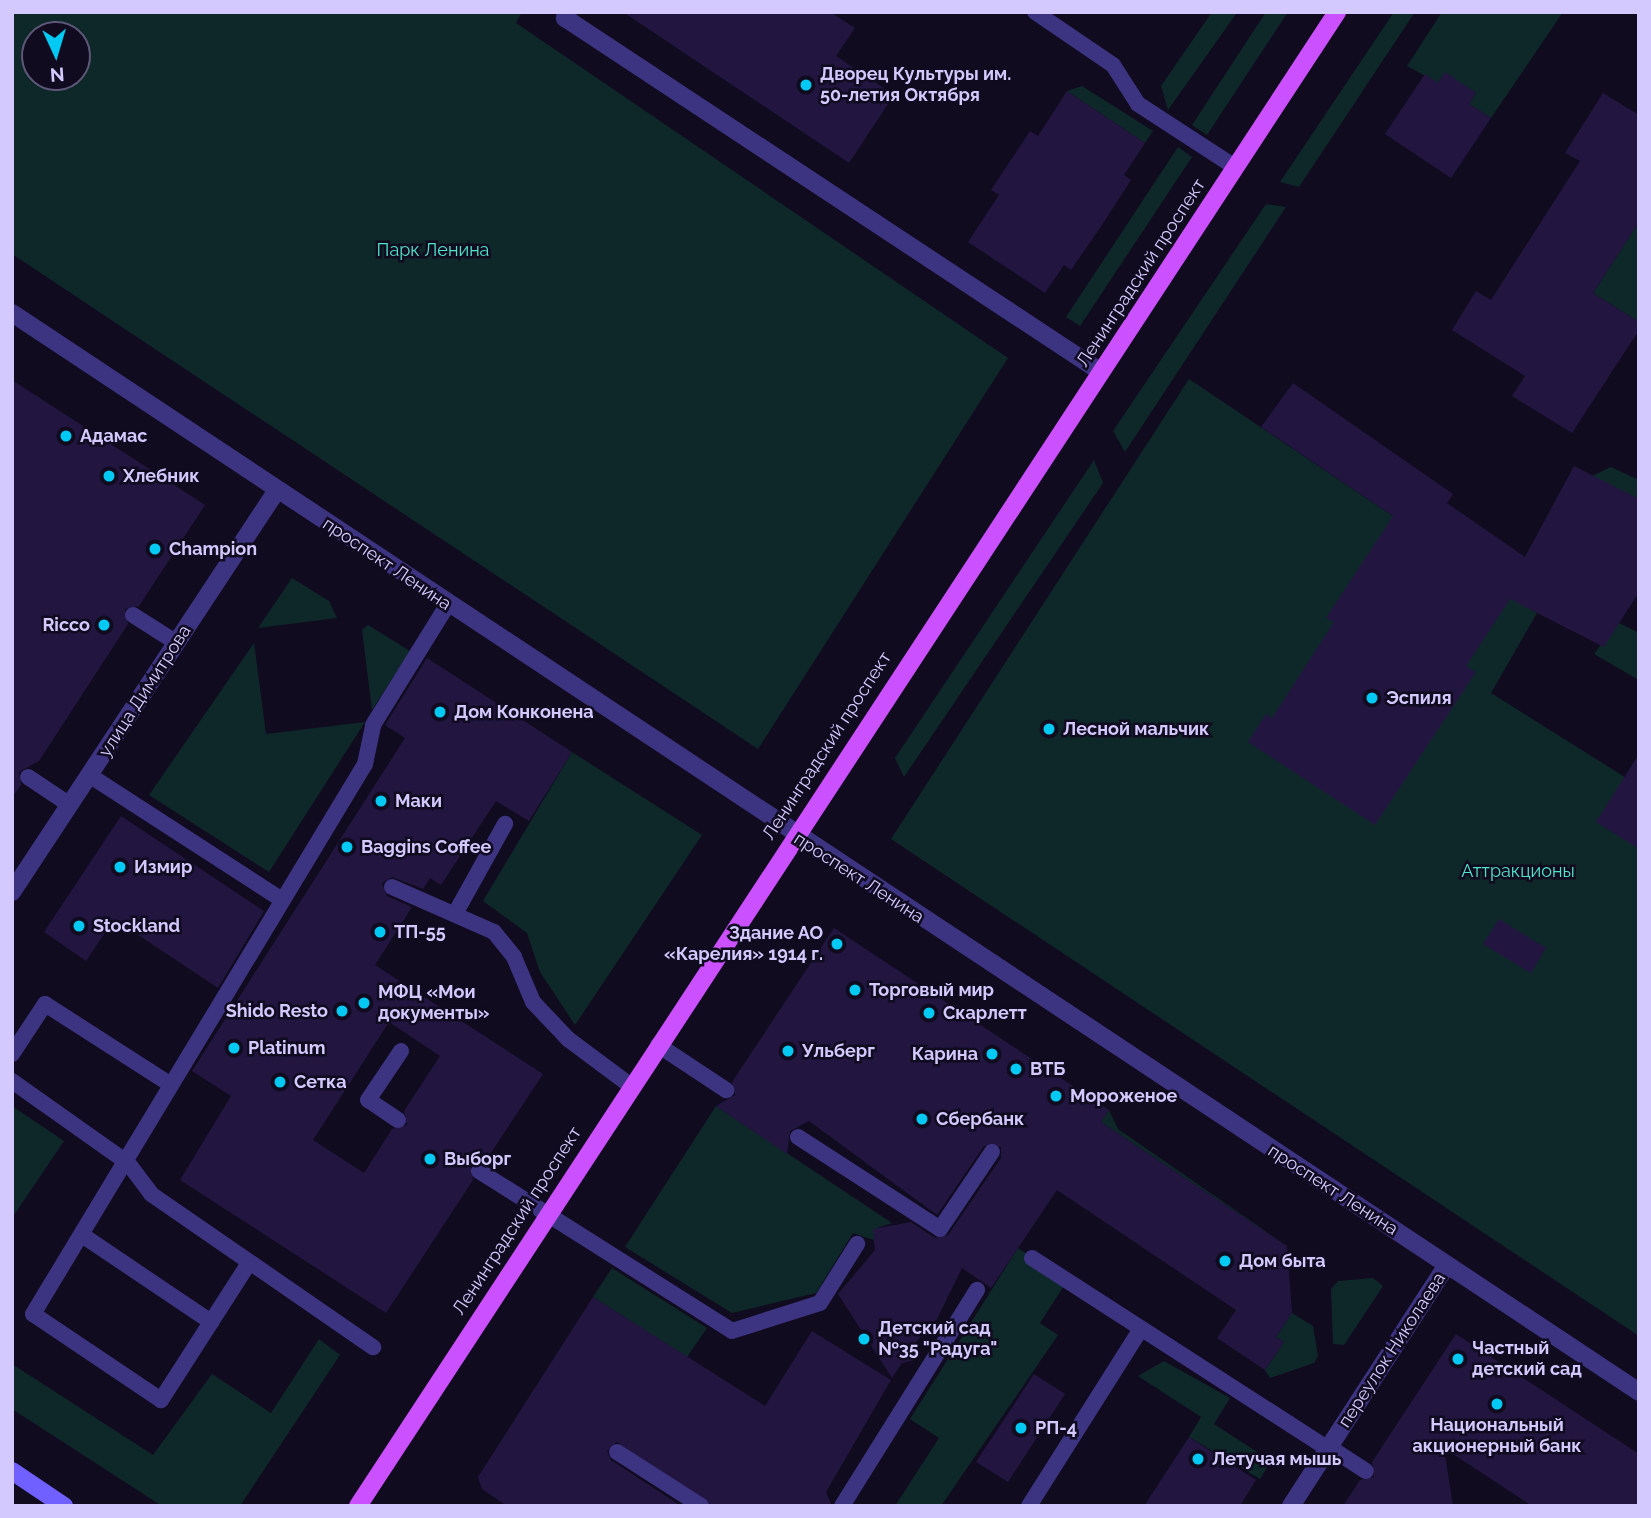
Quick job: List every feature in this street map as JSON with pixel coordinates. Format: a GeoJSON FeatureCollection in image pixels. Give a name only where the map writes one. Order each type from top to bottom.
{"type":"FeatureCollection","features":[{"type":"Feature","properties":{"kind":"main road","name":"Ленинградский проспект"},"geometry":{"type":"LineString","coordinates":[[358,1506],[793,835],[1337,12]]}},
{"type":"Feature","properties":{"kind":"main road"},"geometry":{"type":"LineString","coordinates":[[12,1471],[64,1506]]}},
{"type":"Feature","properties":{"kind":"street"},"geometry":{"type":"LineString","coordinates":[[567,15],[1101,372]]}},
{"type":"Feature","properties":{"kind":"street","name":"проспект Ленина"},"geometry":{"type":"LineString","coordinates":[[12,313],[793,835],[1639,1392]]}},
{"type":"Feature","properties":{"kind":"street","name":"улица Димитрова"},"geometry":{"type":"LineString","coordinates":[[12,892],[277,490]]}},
{"type":"Feature","properties":{"kind":"street","name":"переулок Николаева"},"geometry":{"type":"LineString","coordinates":[[1291,1506],[1447,1265]]}},
{"type":"Feature","properties":{"kind":"lane"},"geometry":{"type":"LineString","coordinates":[[1035,12],[1113,65],[1138,104],[1236,167]]}},
{"type":"Feature","properties":{"kind":"lane"},"geometry":{"type":"LineString","coordinates":[[249,1263],[161,1400],[33,1314],[128,1163],[168,1083],[365,764],[373,725],[448,604]]}},
{"type":"Feature","properties":{"kind":"lane"},"geometry":{"type":"LineString","coordinates":[[133,615],[177,642]]}},
{"type":"Feature","properties":{"kind":"lane"},"geometry":{"type":"LineString","coordinates":[[89,775],[281,899]]}},
{"type":"Feature","properties":{"kind":"lane"},"geometry":{"type":"LineString","coordinates":[[27,778],[70,805]]}},
{"type":"Feature","properties":{"kind":"lane"},"geometry":{"type":"LineString","coordinates":[[456,912],[505,824]]}},
{"type":"Feature","properties":{"kind":"lane"},"geometry":{"type":"LineString","coordinates":[[392,887],[456,912],[494,932],[514,957],[533,1002],[568,1039],[631,1086]]}},
{"type":"Feature","properties":{"kind":"lane"},"geometry":{"type":"LineString","coordinates":[[12,1055],[45,1004],[168,1083]]}},
{"type":"Feature","properties":{"kind":"lane"},"geometry":{"type":"LineString","coordinates":[[658,1045],[726,1090]]}},
{"type":"Feature","properties":{"kind":"lane"},"geometry":{"type":"LineString","coordinates":[[398,1120],[368,1100],[401,1051]]}},
{"type":"Feature","properties":{"kind":"lane"},"geometry":{"type":"LineString","coordinates":[[12,1082],[128,1163],[151,1194],[373,1347]]}},
{"type":"Feature","properties":{"kind":"lane"},"geometry":{"type":"LineString","coordinates":[[798,1137],[940,1229],[992,1152]]}},
{"type":"Feature","properties":{"kind":"lane"},"geometry":{"type":"LineString","coordinates":[[479,1171],[732,1331],[820,1303],[857,1244]]}},
{"type":"Feature","properties":{"kind":"lane"},"geometry":{"type":"LineString","coordinates":[[82,1235],[211,1322]]}},
{"type":"Feature","properties":{"kind":"lane"},"geometry":{"type":"LineString","coordinates":[[1032,1258],[1366,1471]]}},
{"type":"Feature","properties":{"kind":"lane"},"geometry":{"type":"LineString","coordinates":[[842,1506],[977,1290]]}},
{"type":"Feature","properties":{"kind":"lane"},"geometry":{"type":"LineString","coordinates":[[1029,1506],[1141,1329]]}},
{"type":"Feature","properties":{"kind":"lane"},"geometry":{"type":"LineString","coordinates":[[617,1452],[701,1506]]}},
{"type":"Feature","properties":{"kind":"green space","name":"Парк Ленина"},"geometry":{"type":"Polygon","coordinates":[[[12,12],[522,12],[516,23],[1008,358],[758,749],[12,254],[12,12]]]}},
{"type":"Feature","properties":{"kind":"green space"},"geometry":{"type":"Polygon","coordinates":[[[1212,12],[1236,14],[1168,110],[1161,86],[1212,12]]]}},
{"type":"Feature","properties":{"kind":"green space"},"geometry":{"type":"Polygon","coordinates":[[[1266,12],[1288,12],[1207,135],[1192,125],[1266,12]]]}},
{"type":"Feature","properties":{"kind":"green space"},"geometry":{"type":"Polygon","coordinates":[[[1394,12],[1415,12],[1299,187],[1280,182],[1394,12]]]}},
{"type":"Feature","properties":{"kind":"green space"},"geometry":{"type":"Polygon","coordinates":[[[1442,12],[1563,12],[1491,118],[1469,104],[1476,93],[1445,73],[1438,83],[1407,66],[1442,12]]]}},
{"type":"Feature","properties":{"kind":"green space"},"geometry":{"type":"Polygon","coordinates":[[[1082,86],[1153,131],[1145,143],[1067,91],[1082,86]]]}},
{"type":"Feature","properties":{"kind":"green space"},"geometry":{"type":"Polygon","coordinates":[[[1178,147],[1192,157],[1080,326],[1066,317],[1178,147]]]}},
{"type":"Feature","properties":{"kind":"green space"},"geometry":{"type":"Polygon","coordinates":[[[1266,204],[1286,207],[1125,452],[1113,431],[1266,204]]]}},
{"type":"Feature","properties":{"kind":"green space"},"geometry":{"type":"Polygon","coordinates":[[[1639,222],[1639,322],[1593,293],[1639,222]]]}},
{"type":"Feature","properties":{"kind":"green space","name":"Аттракционы"},"geometry":{"type":"Polygon","coordinates":[[[1189,379],[1537,613],[1491,693],[1639,786],[1639,1336],[891,839],[1189,379]]]}},
{"type":"Feature","properties":{"kind":"green space"},"geometry":{"type":"Polygon","coordinates":[[[1094,460],[1103,483],[904,777],[895,758],[1094,460]]]}},
{"type":"Feature","properties":{"kind":"green space"},"geometry":{"type":"Polygon","coordinates":[[[1611,467],[1639,480],[1639,499],[1592,476],[1611,467]]]}},
{"type":"Feature","properties":{"kind":"green space"},"geometry":{"type":"Polygon","coordinates":[[[292,578],[329,601],[337,618],[258,628],[292,578]]]}},
{"type":"Feature","properties":{"kind":"green space"},"geometry":{"type":"Polygon","coordinates":[[[1617,622],[1639,633],[1637,679],[1594,654],[1617,622]]]}},
{"type":"Feature","properties":{"kind":"green space"},"geometry":{"type":"Polygon","coordinates":[[[368,625],[410,651],[372,710],[362,630],[368,625]]]}},
{"type":"Feature","properties":{"kind":"green space"},"geometry":{"type":"Polygon","coordinates":[[[254,643],[266,734],[365,722],[269,872],[149,795],[254,643]]]}},
{"type":"Feature","properties":{"kind":"green space"},"geometry":{"type":"Polygon","coordinates":[[[572,752],[702,835],[575,1025],[540,972],[527,933],[483,901],[572,752]]]}},
{"type":"Feature","properties":{"kind":"green space"},"geometry":{"type":"Polygon","coordinates":[[[12,1106],[64,1141],[12,1218],[12,1106]]]}},
{"type":"Feature","properties":{"kind":"green space"},"geometry":{"type":"Polygon","coordinates":[[[716,1106],[892,1223],[877,1228],[874,1240],[853,1233],[816,1293],[732,1313],[625,1247],[716,1106]]]}},
{"type":"Feature","properties":{"kind":"green space"},"geometry":{"type":"Polygon","coordinates":[[[1109,1110],[1118,1129],[1287,1246],[1101,1122],[1109,1110]]]}},
{"type":"Feature","properties":{"kind":"green space"},"geometry":{"type":"Polygon","coordinates":[[[1018,1248],[1067,1281],[1040,1323],[1058,1335],[941,1506],[895,1506],[939,1438],[910,1419],[1018,1248]]]}},
{"type":"Feature","properties":{"kind":"green space"},"geometry":{"type":"Polygon","coordinates":[[[612,1268],[707,1328],[687,1357],[593,1297],[612,1268]]]}},
{"type":"Feature","properties":{"kind":"green space"},"geometry":{"type":"Polygon","coordinates":[[[1373,1278],[1383,1286],[1344,1345],[1333,1344],[1331,1289],[1338,1281],[1373,1278]]]}},
{"type":"Feature","properties":{"kind":"green space"},"geometry":{"type":"Polygon","coordinates":[[[1292,1313],[1313,1326],[1318,1356],[1314,1363],[1270,1378],[1265,1370],[1284,1342],[1276,1337],[1292,1313]]]}},
{"type":"Feature","properties":{"kind":"green space"},"geometry":{"type":"Polygon","coordinates":[[[319,1339],[340,1355],[240,1506],[162,1506],[12,1409],[12,1364],[153,1455],[212,1374],[271,1413],[319,1339]]]}},
{"type":"Feature","properties":{"kind":"green space"},"geometry":{"type":"Polygon","coordinates":[[[1164,1361],[1230,1398],[1214,1424],[1271,1461],[1260,1479],[1189,1437],[1201,1417],[1138,1376],[1164,1361]]]}},
{"type":"Feature","properties":{"kind":"building","name":"Дворец Культуры им. 50-летия Октября"},"geometry":{"type":"Polygon","coordinates":[[[623,12],[830,12],[855,28],[836,56],[894,95],[849,163],[623,12]]]}},
{"type":"Feature","properties":{"kind":"building"},"geometry":{"type":"Polygon","coordinates":[[[1445,72],[1476,93],[1469,104],[1491,118],[1451,178],[1385,134],[1425,74],[1438,83],[1445,72]]]}},
{"type":"Feature","properties":{"kind":"building"},"geometry":{"type":"Polygon","coordinates":[[[1067,91],[1145,143],[1124,175],[1131,180],[1102,225],[1071,270],[1064,265],[1045,293],[968,242],[999,195],[991,190],[1030,131],[1038,136],[1067,91]]]}},
{"type":"Feature","properties":{"kind":"building"},"geometry":{"type":"Polygon","coordinates":[[[1603,93],[1639,115],[1639,222],[1593,293],[1639,322],[1639,330],[1572,433],[1512,396],[1525,376],[1452,330],[1476,291],[1491,300],[1580,161],[1565,153],[1603,93]]]}},
{"type":"Feature","properties":{"kind":"building"},"geometry":{"type":"Polygon","coordinates":[[[12,380],[205,505],[139,606],[125,609],[128,624],[39,761],[19,772],[21,785],[12,797],[12,380]]]}},
{"type":"Feature","properties":{"kind":"building"},"geometry":{"type":"Polygon","coordinates":[[[1293,383],[1453,494],[1447,503],[1525,557],[1574,466],[1639,499],[1639,592],[1604,647],[1510,599],[1466,666],[1476,672],[1375,825],[1248,742],[1266,714],[1272,718],[1334,622],[1326,618],[1393,516],[1261,427],[1293,383]]]}},
{"type":"Feature","properties":{"kind":"building"},"geometry":{"type":"Polygon","coordinates":[[[427,658],[572,752],[529,821],[496,801],[441,885],[430,878],[423,889],[392,877],[382,883],[387,896],[412,907],[375,965],[543,1074],[485,1162],[471,1165],[473,1180],[386,1313],[180,1180],[231,1096],[192,1071],[405,738],[385,725],[427,658]],[[389,1022],[313,1140],[364,1173],[392,1129],[407,1125],[404,1111],[440,1056],[389,1022]]]}},
{"type":"Feature","properties":{"kind":"building"},"geometry":{"type":"Polygon","coordinates":[[[1639,754],[1639,849],[1596,822],[1639,754]]]}},
{"type":"Feature","properties":{"kind":"building"},"geometry":{"type":"Polygon","coordinates":[[[121,816],[264,911],[218,988],[114,919],[86,961],[44,932],[121,816]]]}},
{"type":"Feature","properties":{"kind":"building"},"geometry":{"type":"Polygon","coordinates":[[[1499,919],[1546,948],[1531,973],[1483,944],[1499,919]]]}},
{"type":"Feature","properties":{"kind":"building"},"geometry":{"type":"Polygon","coordinates":[[[834,928],[1109,1110],[1101,1122],[1287,1246],[1292,1313],[1276,1337],[1284,1342],[1265,1370],[1217,1338],[1236,1310],[1057,1190],[991,1288],[962,1268],[937,1319],[913,1345],[916,1360],[902,1363],[892,1378],[838,1294],[875,1250],[873,1229],[911,1222],[935,1238],[948,1235],[1001,1158],[1001,1147],[984,1146],[937,1215],[809,1121],[790,1131],[787,1154],[716,1106],[735,1095],[732,1082],[834,928]]]}},
{"type":"Feature","properties":{"kind":"building"},"geometry":{"type":"Polygon","coordinates":[[[593,1297],[765,1406],[812,1331],[891,1380],[826,1492],[832,1506],[711,1506],[617,1442],[607,1451],[611,1460],[681,1506],[507,1506],[482,1489],[478,1477],[593,1297]]]}},
{"type":"Feature","properties":{"kind":"building"},"geometry":{"type":"Polygon","coordinates":[[[1456,1334],[1639,1454],[1639,1506],[1532,1506],[1444,1448],[1453,1506],[1343,1506],[1360,1480],[1374,1477],[1372,1462],[1456,1334]]]}},
{"type":"Feature","properties":{"kind":"building","name":"РП-4"},"geometry":{"type":"Polygon","coordinates":[[[1034,1374],[1065,1394],[1008,1482],[976,1462],[1034,1374]]]}},
{"type":"Feature","properties":{"kind":"building","name":"Летучая мышь"},"geometry":{"type":"Polygon","coordinates":[[[1189,1437],[1256,1480],[1240,1506],[1144,1506],[1189,1437]]]}},
{"type":"Feature","properties":{"kind":"place","name":"Дворец Культуры им. 50-летия Октября"},"geometry":{"type":"Point","coordinates":[806,85]}},
{"type":"Feature","properties":{"kind":"place","name":"Адамас"},"geometry":{"type":"Point","coordinates":[66,436]}},
{"type":"Feature","properties":{"kind":"place","name":"Хлебник"},"geometry":{"type":"Point","coordinates":[109,476]}},
{"type":"Feature","properties":{"kind":"place","name":"Champion"},"geometry":{"type":"Point","coordinates":[155,549]}},
{"type":"Feature","properties":{"kind":"place","name":"Ricco"},"geometry":{"type":"Point","coordinates":[104,625]}},
{"type":"Feature","properties":{"kind":"place","name":"Эспиля"},"geometry":{"type":"Point","coordinates":[1372,698]}},
{"type":"Feature","properties":{"kind":"place","name":"Дом Конконена"},"geometry":{"type":"Point","coordinates":[440,712]}},
{"type":"Feature","properties":{"kind":"place","name":"Лесной мальчик"},"geometry":{"type":"Point","coordinates":[1049,729]}},
{"type":"Feature","properties":{"kind":"place","name":"Маки"},"geometry":{"type":"Point","coordinates":[381,801]}},
{"type":"Feature","properties":{"kind":"place","name":"Baggins Coffee"},"geometry":{"type":"Point","coordinates":[347,847]}},
{"type":"Feature","properties":{"kind":"place","name":"Измир"},"geometry":{"type":"Point","coordinates":[120,867]}},
{"type":"Feature","properties":{"kind":"place","name":"Stockland"},"geometry":{"type":"Point","coordinates":[79,926]}},
{"type":"Feature","properties":{"kind":"place","name":"ТП-55"},"geometry":{"type":"Point","coordinates":[380,932]}},
{"type":"Feature","properties":{"kind":"place","name":"Здание АО «Карелия» 1914 г."},"geometry":{"type":"Point","coordinates":[837,944]}},
{"type":"Feature","properties":{"kind":"place","name":"Торговый мир"},"geometry":{"type":"Point","coordinates":[855,990]}},
{"type":"Feature","properties":{"kind":"place","name":"МФЦ «Мои документы»"},"geometry":{"type":"Point","coordinates":[364,1003]}},
{"type":"Feature","properties":{"kind":"place","name":"Shido Resto"},"geometry":{"type":"Point","coordinates":[342,1011]}},
{"type":"Feature","properties":{"kind":"place","name":"Скарлетт"},"geometry":{"type":"Point","coordinates":[929,1013]}},
{"type":"Feature","properties":{"kind":"place","name":"Platinum"},"geometry":{"type":"Point","coordinates":[234,1048]}},
{"type":"Feature","properties":{"kind":"place","name":"Ульберг"},"geometry":{"type":"Point","coordinates":[788,1051]}},
{"type":"Feature","properties":{"kind":"place","name":"Карина"},"geometry":{"type":"Point","coordinates":[992,1054]}},
{"type":"Feature","properties":{"kind":"place","name":"ВТБ"},"geometry":{"type":"Point","coordinates":[1016,1069]}},
{"type":"Feature","properties":{"kind":"place","name":"Сетка"},"geometry":{"type":"Point","coordinates":[280,1082]}},
{"type":"Feature","properties":{"kind":"place","name":"Мороженое"},"geometry":{"type":"Point","coordinates":[1056,1096]}},
{"type":"Feature","properties":{"kind":"place","name":"Сбербанк"},"geometry":{"type":"Point","coordinates":[922,1119]}},
{"type":"Feature","properties":{"kind":"place","name":"Выборг"},"geometry":{"type":"Point","coordinates":[430,1159]}},
{"type":"Feature","properties":{"kind":"place","name":"Дом быта"},"geometry":{"type":"Point","coordinates":[1225,1261]}},
{"type":"Feature","properties":{"kind":"place","name":"Детский сад №35 \"Радуга\""},"geometry":{"type":"Point","coordinates":[864,1339]}},
{"type":"Feature","properties":{"kind":"place","name":"Частный детский сад"},"geometry":{"type":"Point","coordinates":[1458,1359]}},
{"type":"Feature","properties":{"kind":"place","name":"Национальный акционерный банк"},"geometry":{"type":"Point","coordinates":[1497,1404]}},
{"type":"Feature","properties":{"kind":"place","name":"РП-4"},"geometry":{"type":"Point","coordinates":[1021,1428]}},
{"type":"Feature","properties":{"kind":"place","name":"Летучая мышь"},"geometry":{"type":"Point","coordinates":[1198,1459]}}]}
